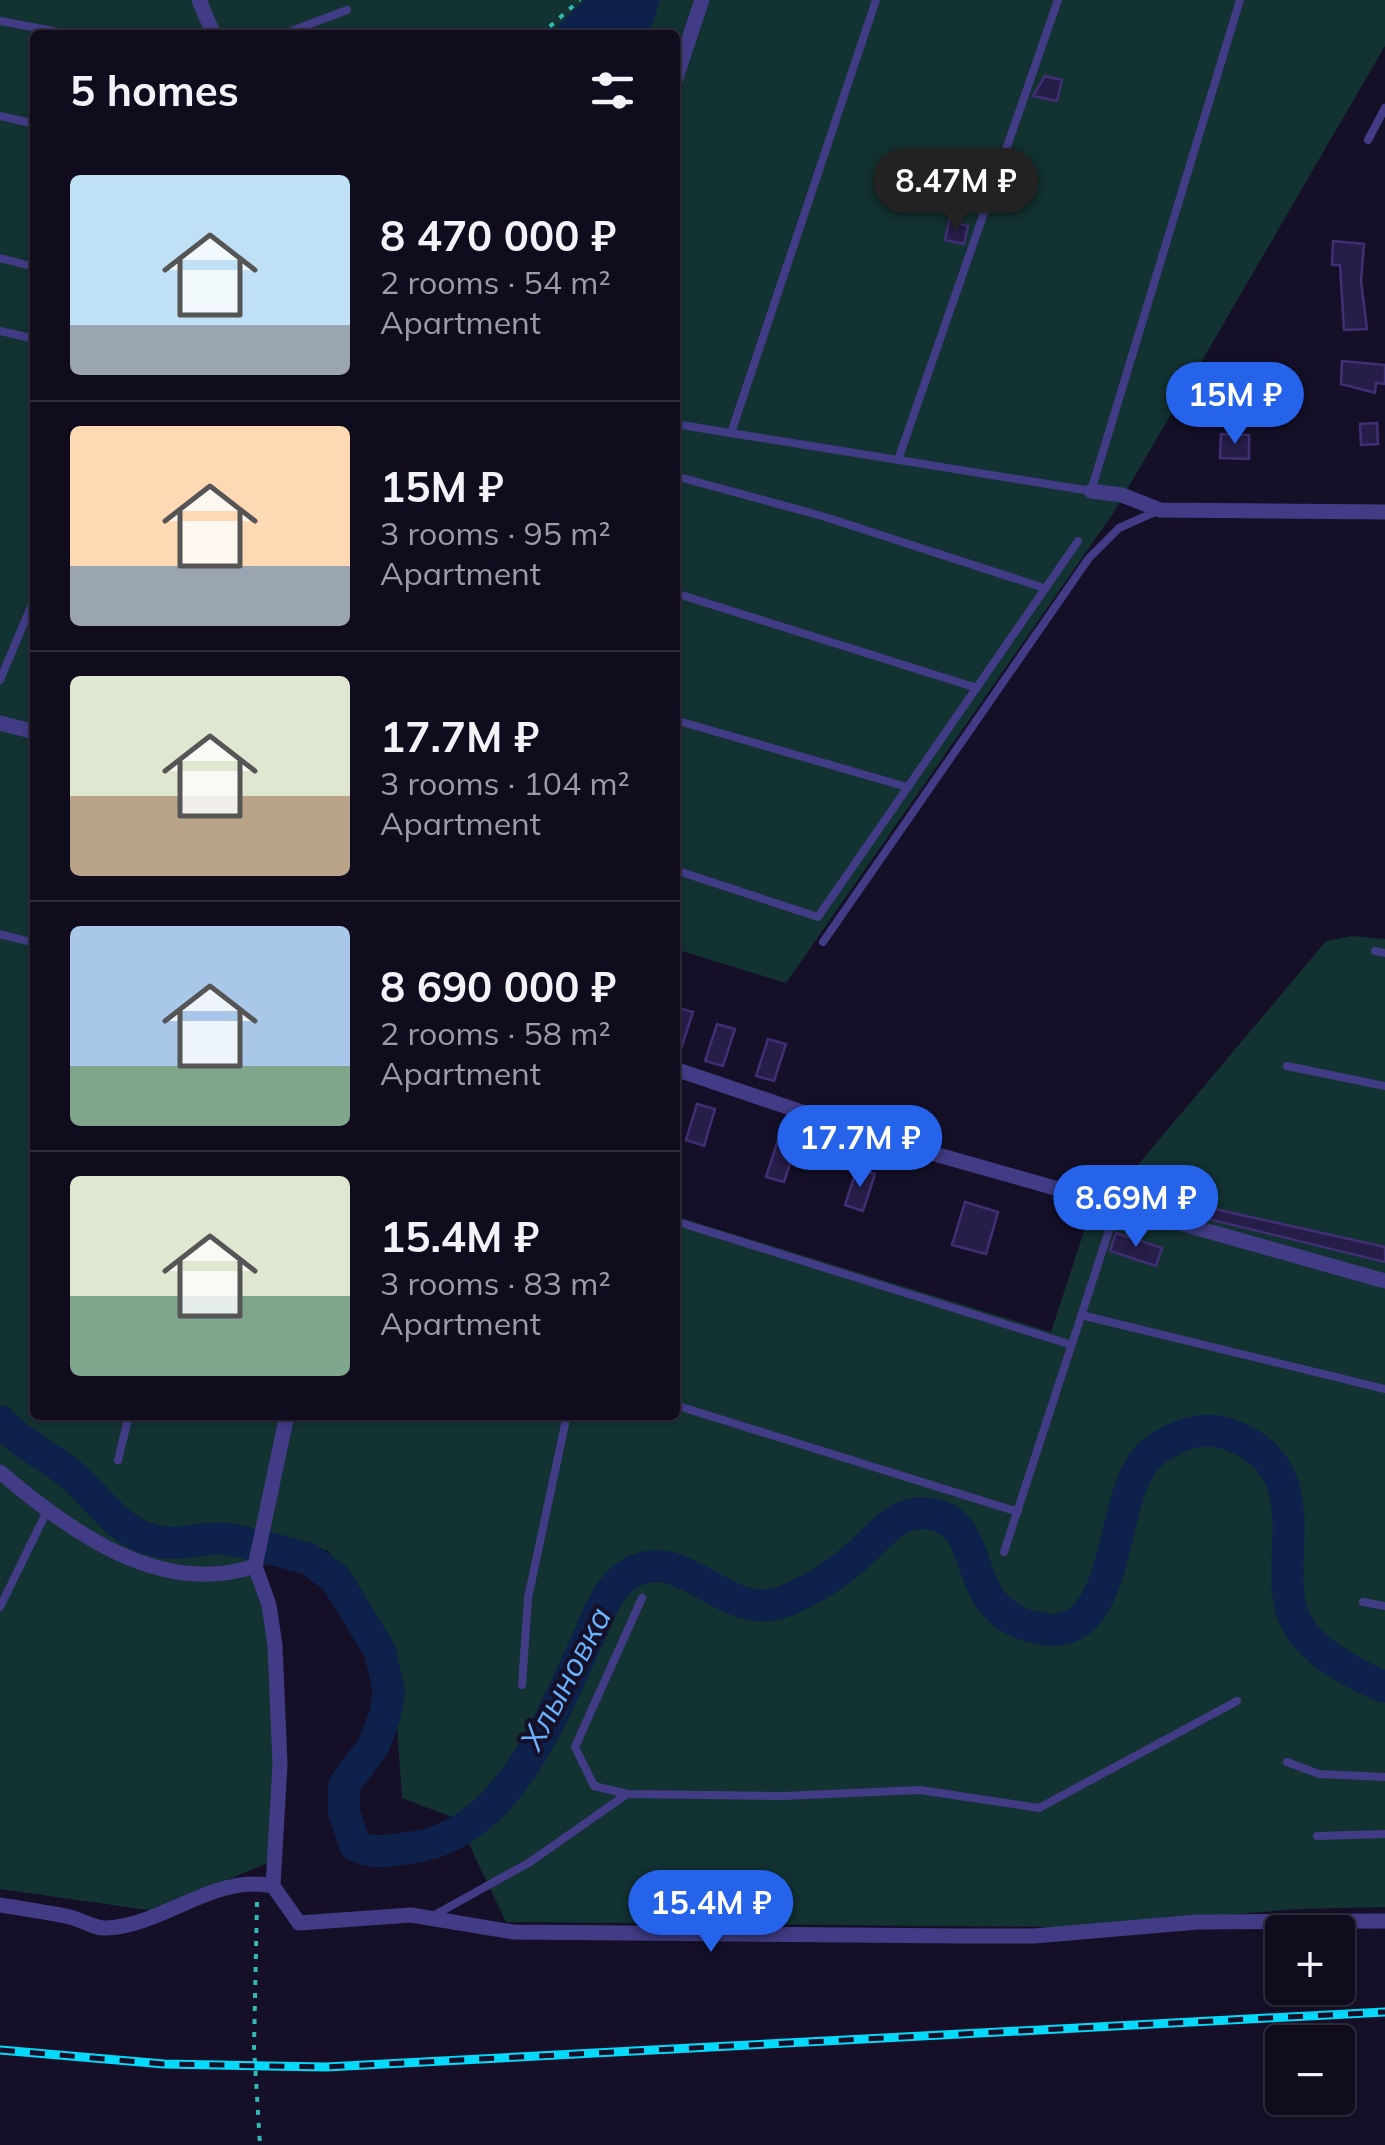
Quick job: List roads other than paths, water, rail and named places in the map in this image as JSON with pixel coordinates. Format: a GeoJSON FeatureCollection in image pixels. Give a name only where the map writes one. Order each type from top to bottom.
{"type":"FeatureCollection","features":[{"type":"Feature","properties":{"kind":"street"},"geometry":{"type":"LineString","coordinates":[[199,0],[212,30]]}},
{"type":"Feature","properties":{"kind":"street"},"geometry":{"type":"LineString","coordinates":[[680,67],[702,0]]}},
{"type":"Feature","properties":{"kind":"street"},"geometry":{"type":"LineString","coordinates":[[1092,490],[1122,495],[1160,510],[1385,512]]}},
{"type":"Feature","properties":{"kind":"street"},"geometry":{"type":"LineString","coordinates":[[0,723],[30,731]]}},
{"type":"Feature","properties":{"kind":"street"},"geometry":{"type":"LineString","coordinates":[[680,1071],[884,1140],[1385,1281]]}},
{"type":"Feature","properties":{"kind":"street"},"geometry":{"type":"LineString","coordinates":[[286,1420],[255,1566],[269,1605],[280,1764],[265,1884],[299,1923],[378,1916],[429,1917],[513,1932],[1034,1936],[1198,1922],[1385,1921]]}},
{"type":"Feature","properties":{"kind":"street"},"geometry":{"type":"LineString","coordinates":[[0,1472],[108,1550],[167,1570],[208,1577],[255,1566]]}},
{"type":"Feature","properties":{"kind":"street"},"geometry":{"type":"LineString","coordinates":[[0,1906],[75,1918],[104,1929],[157,1918],[212,1893],[265,1884]]}},
{"type":"Feature","properties":{"kind":"lane"},"geometry":{"type":"LineString","coordinates":[[732,433],[876,0]]}},
{"type":"Feature","properties":{"kind":"lane"},"geometry":{"type":"LineString","coordinates":[[898,460],[1058,0]]}},
{"type":"Feature","properties":{"kind":"lane"},"geometry":{"type":"LineString","coordinates":[[680,425],[1092,490],[1240,0]]}},
{"type":"Feature","properties":{"kind":"lane"},"geometry":{"type":"LineString","coordinates":[[294,30],[347,10]]}},
{"type":"Feature","properties":{"kind":"lane"},"geometry":{"type":"LineString","coordinates":[[0,20],[50,30]]}},
{"type":"Feature","properties":{"kind":"lane"},"geometry":{"type":"LineString","coordinates":[[1368,140],[1385,108]]}},
{"type":"Feature","properties":{"kind":"lane"},"geometry":{"type":"LineString","coordinates":[[0,116],[30,123]]}},
{"type":"Feature","properties":{"kind":"lane"},"geometry":{"type":"LineString","coordinates":[[0,258],[30,266]]}},
{"type":"Feature","properties":{"kind":"lane"},"geometry":{"type":"LineString","coordinates":[[0,330],[30,338]]}},
{"type":"Feature","properties":{"kind":"lane"},"geometry":{"type":"LineString","coordinates":[[680,477],[822,516],[1044,588]]}},
{"type":"Feature","properties":{"kind":"lane"},"geometry":{"type":"LineString","coordinates":[[823,942],[1088,558],[1119,528],[1160,510]]}},
{"type":"Feature","properties":{"kind":"lane"},"geometry":{"type":"LineString","coordinates":[[680,872],[818,918],[1078,541]]}},
{"type":"Feature","properties":{"kind":"lane"},"geometry":{"type":"LineString","coordinates":[[680,595],[977,688]]}},
{"type":"Feature","properties":{"kind":"lane"},"geometry":{"type":"LineString","coordinates":[[0,680],[30,608]]}},
{"type":"Feature","properties":{"kind":"lane"},"geometry":{"type":"LineString","coordinates":[[680,721],[907,788]]}},
{"type":"Feature","properties":{"kind":"lane"},"geometry":{"type":"LineString","coordinates":[[0,934],[30,942]]}},
{"type":"Feature","properties":{"kind":"lane"},"geometry":{"type":"LineString","coordinates":[[1287,1066],[1385,1086]]}},
{"type":"Feature","properties":{"kind":"lane"},"geometry":{"type":"LineString","coordinates":[[1004,1552],[1117,1206]]}},
{"type":"Feature","properties":{"kind":"lane"},"geometry":{"type":"LineString","coordinates":[[680,1223],[1070,1344]]}},
{"type":"Feature","properties":{"kind":"lane"},"geometry":{"type":"LineString","coordinates":[[1081,1315],[1385,1389]]}},
{"type":"Feature","properties":{"kind":"lane"},"geometry":{"type":"LineString","coordinates":[[680,1407],[1018,1512]]}},
{"type":"Feature","properties":{"kind":"lane"},"geometry":{"type":"LineString","coordinates":[[118,1460],[128,1420]]}},
{"type":"Feature","properties":{"kind":"lane"},"geometry":{"type":"LineString","coordinates":[[522,1685],[528,1598],[566,1420]]}},
{"type":"Feature","properties":{"kind":"lane"},"geometry":{"type":"LineString","coordinates":[[0,1607],[48,1509]]}},
{"type":"Feature","properties":{"kind":"lane"},"geometry":{"type":"LineString","coordinates":[[642,1598],[575,1747],[594,1786],[626,1794],[782,1796],[920,1790],[1039,1808],[1237,1701]]}},
{"type":"Feature","properties":{"kind":"lane"},"geometry":{"type":"LineString","coordinates":[[1362,1602],[1385,1606]]}},
{"type":"Feature","properties":{"kind":"lane"},"geometry":{"type":"LineString","coordinates":[[1287,1762],[1319,1774],[1385,1777]]}},
{"type":"Feature","properties":{"kind":"lane"},"geometry":{"type":"LineString","coordinates":[[429,1917],[530,1862],[626,1794]]}},
{"type":"Feature","properties":{"kind":"lane"},"geometry":{"type":"LineString","coordinates":[[1316,1836],[1385,1834]]}},
{"type":"Feature","properties":{"kind":"water"},"geometry":{"type":"Polygon","coordinates":[[[585,0],[660,0],[651,30],[553,30],[585,0]]]}},
{"type":"Feature","properties":{"kind":"waterway","name":"Хлыновка"},"geometry":{"type":"LineString","coordinates":[[0,1421],[68,1472],[117,1520],[139,1535],[177,1543],[221,1538],[250,1544]]}},
{"type":"Feature","properties":{"kind":"waterway","name":"Хлыновка"},"geometry":{"type":"LineString","coordinates":[[269,1548],[309,1559],[335,1578],[380,1651],[389,1693],[385,1715],[374,1745],[344,1785],[344,1812],[355,1845],[375,1851],[443,1839],[473,1822],[498,1799],[540,1739],[602,1606],[626,1576],[646,1567],[665,1567],[739,1601],[779,1603],[837,1572],[891,1524],[912,1514],[925,1513],[954,1525],[964,1538],[984,1590],[995,1606],[1012,1619],[1037,1628],[1065,1628],[1085,1616],[1099,1595],[1133,1481],[1145,1460],[1164,1445],[1197,1432],[1231,1435],[1261,1452],[1278,1474],[1286,1499],[1291,1608],[1301,1630],[1328,1657],[1385,1687]]}},
{"type":"Feature","properties":{"kind":"railway"},"geometry":{"type":"LineString","coordinates":[[0,2050],[164,2064],[326,2067],[1385,2012]]}}]}
